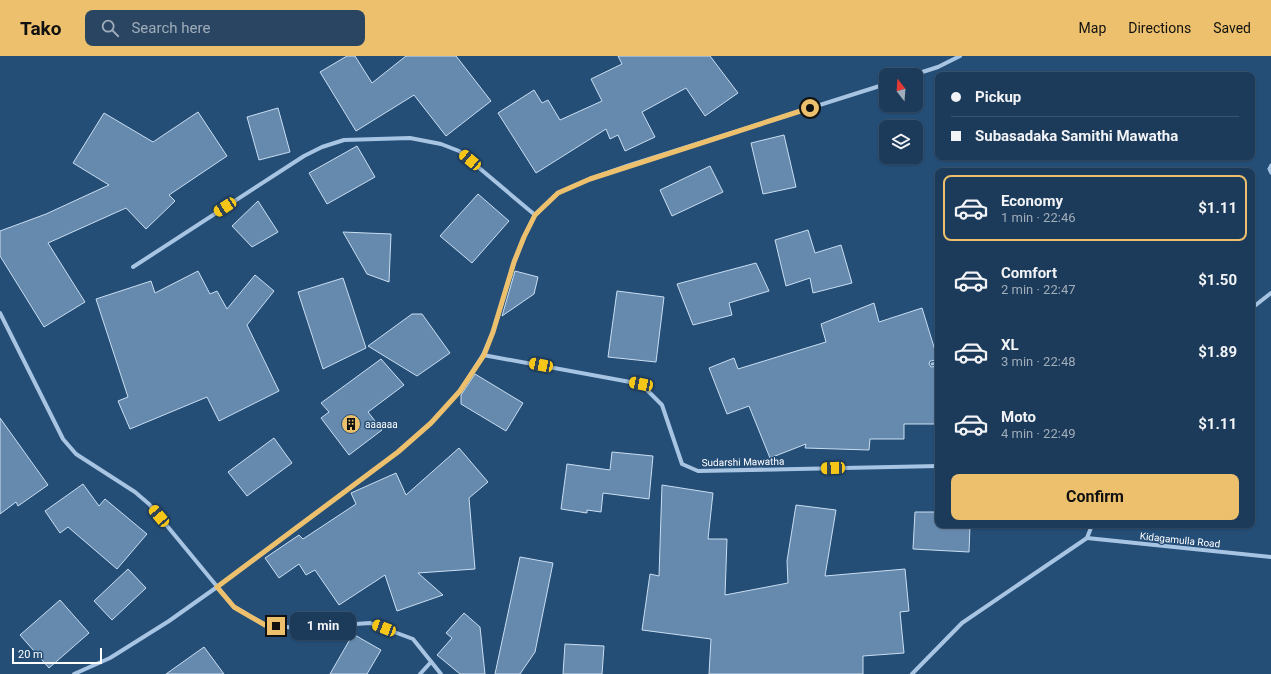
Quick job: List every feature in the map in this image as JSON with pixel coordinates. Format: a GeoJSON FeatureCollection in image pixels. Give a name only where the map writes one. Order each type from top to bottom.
{"type":"FeatureCollection","features":[{"type":"Feature","properties":{"kind":"street"},"geometry":{"type":"LineString","coordinates":[[923,72],[938,67],[960,56]]}},
{"type":"Feature","properties":{"kind":"street"},"geometry":{"type":"LineString","coordinates":[[74,674],[110,658],[168,621],[217,587],[398,452],[431,423],[460,391],[484,355],[493,332],[514,262],[524,237],[535,215],[558,193],[590,179],[634,164],[879,86]]}},
{"type":"Feature","properties":{"kind":"street"},"geometry":{"type":"LineString","coordinates":[[133,267],[304,156],[322,147],[344,140],[410,138],[441,144],[459,151],[535,215]]}},
{"type":"Feature","properties":{"kind":"street"},"geometry":{"type":"LineString","coordinates":[[1255,306],[1271,293]]}},
{"type":"Feature","properties":{"kind":"street"},"geometry":{"type":"LineString","coordinates":[[0,312],[63,439],[76,454],[135,492],[149,504],[234,607],[265,625],[297,628],[370,622],[413,639],[441,674]]}},
{"type":"Feature","properties":{"kind":"street","name":"Sudarshi Mawatha"},"geometry":{"type":"LineString","coordinates":[[484,355],[641,384],[662,405],[682,464],[698,472],[935,466]]}},
{"type":"Feature","properties":{"kind":"street"},"geometry":{"type":"LineString","coordinates":[[912,674],[962,623],[1087,538],[1091,528]]}},
{"type":"Feature","properties":{"kind":"street","name":"Kidagamulla Road"},"geometry":{"type":"LineString","coordinates":[[1087,538],[1271,557]]}},
{"type":"Feature","properties":{"kind":"street"},"geometry":{"type":"LineString","coordinates":[[420,674],[431,662]]}},
{"type":"Feature","properties":{"kind":"lane"},"geometry":{"type":"LineString","coordinates":[[1271,165],[1269,169],[1271,173]]}},
{"type":"Feature","properties":{"kind":"building"},"geometry":{"type":"Polygon","coordinates":[[[347,56],[355,56],[372,83],[406,56],[456,56],[491,101],[446,136],[414,95],[356,131],[320,72],[347,56]]]}},
{"type":"Feature","properties":{"kind":"building"},"geometry":{"type":"Polygon","coordinates":[[[618,56],[710,56],[738,93],[705,116],[686,88],[642,112],[655,137],[625,151],[618,135],[610,139],[606,129],[536,173],[498,113],[534,90],[542,103],[548,100],[560,120],[602,101],[591,79],[622,64],[618,56]]]}},
{"type":"Feature","properties":{"kind":"building"},"geometry":{"type":"Polygon","coordinates":[[[278,108],[290,152],[259,160],[247,117],[278,108]]]}},
{"type":"Feature","properties":{"kind":"building"},"geometry":{"type":"Polygon","coordinates":[[[198,112],[227,156],[169,195],[175,201],[146,229],[126,208],[48,243],[85,302],[44,327],[0,256],[0,231],[46,214],[109,185],[73,163],[104,113],[153,142],[198,112]]]}},
{"type":"Feature","properties":{"kind":"building"},"geometry":{"type":"Polygon","coordinates":[[[784,135],[796,187],[763,194],[751,143],[784,135]]]}},
{"type":"Feature","properties":{"kind":"building"},"geometry":{"type":"Polygon","coordinates":[[[357,146],[375,177],[327,204],[309,173],[357,146]]]}},
{"type":"Feature","properties":{"kind":"building"},"geometry":{"type":"Polygon","coordinates":[[[710,166],[723,192],[672,216],[660,190],[710,166]]]}},
{"type":"Feature","properties":{"kind":"building"},"geometry":{"type":"Polygon","coordinates":[[[478,194],[509,221],[472,263],[440,236],[478,194]]]}},
{"type":"Feature","properties":{"kind":"building"},"geometry":{"type":"Polygon","coordinates":[[[258,201],[278,232],[252,247],[232,226],[258,201]]]}},
{"type":"Feature","properties":{"kind":"building"},"geometry":{"type":"Polygon","coordinates":[[[808,230],[815,253],[841,245],[852,283],[813,293],[810,278],[786,286],[775,240],[808,230]]]}},
{"type":"Feature","properties":{"kind":"building"},"geometry":{"type":"Polygon","coordinates":[[[343,232],[391,234],[389,282],[367,274],[343,232]]]}},
{"type":"Feature","properties":{"kind":"building"},"geometry":{"type":"Polygon","coordinates":[[[756,263],[769,291],[729,303],[732,315],[693,325],[677,284],[756,263]]]}},
{"type":"Feature","properties":{"kind":"building"},"geometry":{"type":"Polygon","coordinates":[[[198,271],[210,294],[217,291],[227,309],[255,275],[274,291],[247,325],[279,391],[219,421],[207,397],[130,429],[118,401],[128,397],[96,299],[151,281],[155,293],[198,271]]]}},
{"type":"Feature","properties":{"kind":"building"},"geometry":{"type":"Polygon","coordinates":[[[515,271],[538,277],[534,294],[502,316],[515,271]]]}},
{"type":"Feature","properties":{"kind":"building"},"geometry":{"type":"Polygon","coordinates":[[[343,278],[366,348],[323,369],[298,292],[343,278]]]}},
{"type":"Feature","properties":{"kind":"building"},"geometry":{"type":"Polygon","coordinates":[[[617,291],[664,297],[656,362],[608,357],[617,291]]]}},
{"type":"Feature","properties":{"kind":"building"},"geometry":{"type":"Polygon","coordinates":[[[874,303],[879,322],[922,308],[935,350],[935,360],[930,361],[929,364],[931,367],[935,366],[935,424],[904,424],[904,439],[870,439],[869,450],[805,448],[806,444],[770,458],[749,406],[727,414],[709,368],[734,358],[738,369],[826,342],[821,324],[874,303]]]}},
{"type":"Feature","properties":{"kind":"building"},"geometry":{"type":"Polygon","coordinates":[[[412,314],[422,314],[450,353],[417,376],[368,346],[412,314]]]}},
{"type":"Feature","properties":{"kind":"building"},"geometry":{"type":"Polygon","coordinates":[[[381,359],[404,385],[368,412],[382,430],[349,455],[321,418],[329,412],[321,403],[381,359]]]}},
{"type":"Feature","properties":{"kind":"building"},"geometry":{"type":"Polygon","coordinates":[[[475,374],[523,403],[506,431],[461,404],[461,395],[475,374]]]}},
{"type":"Feature","properties":{"kind":"building"},"geometry":{"type":"Polygon","coordinates":[[[0,418],[48,485],[18,506],[16,502],[0,514],[0,418]]]}},
{"type":"Feature","properties":{"kind":"building"},"geometry":{"type":"Polygon","coordinates":[[[274,438],[292,463],[247,496],[228,472],[274,438]]]}},
{"type":"Feature","properties":{"kind":"building"},"geometry":{"type":"Polygon","coordinates":[[[459,448],[488,482],[469,498],[475,569],[418,573],[443,595],[397,611],[385,575],[339,605],[315,570],[306,575],[299,564],[279,578],[265,558],[299,535],[303,539],[356,504],[351,493],[396,473],[406,495],[459,448]]]}},
{"type":"Feature","properties":{"kind":"building"},"geometry":{"type":"Polygon","coordinates":[[[612,452],[653,456],[649,499],[603,493],[601,512],[587,510],[587,513],[561,509],[567,464],[610,470],[612,452]]]}},
{"type":"Feature","properties":{"kind":"building"},"geometry":{"type":"Polygon","coordinates":[[[83,484],[99,506],[105,499],[147,534],[117,569],[68,527],[60,533],[45,511],[83,484]]]}},
{"type":"Feature","properties":{"kind":"building"},"geometry":{"type":"Polygon","coordinates":[[[662,485],[713,493],[708,539],[727,539],[725,595],[788,583],[787,561],[796,505],[836,510],[825,576],[905,569],[909,611],[900,612],[904,653],[863,656],[863,674],[709,674],[711,639],[642,630],[650,574],[659,576],[662,485]]]}},
{"type":"Feature","properties":{"kind":"building"},"geometry":{"type":"Polygon","coordinates":[[[915,512],[935,512],[935,528],[970,528],[969,552],[913,549],[915,512]]]}},
{"type":"Feature","properties":{"kind":"building"},"geometry":{"type":"Polygon","coordinates":[[[520,557],[553,563],[535,652],[520,674],[495,674],[520,557]]]}},
{"type":"Feature","properties":{"kind":"building"},"geometry":{"type":"Polygon","coordinates":[[[128,569],[146,588],[112,620],[94,601],[128,569]]]}},
{"type":"Feature","properties":{"kind":"building"},"geometry":{"type":"Polygon","coordinates":[[[60,600],[89,633],[49,668],[20,635],[60,600]]]}},
{"type":"Feature","properties":{"kind":"building"},"geometry":{"type":"Polygon","coordinates":[[[464,613],[480,627],[485,674],[460,674],[437,655],[452,638],[446,633],[464,613]]]}},
{"type":"Feature","properties":{"kind":"building"},"geometry":{"type":"Polygon","coordinates":[[[353,634],[381,650],[367,674],[330,674],[353,634]]]}},
{"type":"Feature","properties":{"kind":"building"},"geometry":{"type":"Polygon","coordinates":[[[565,644],[604,646],[602,674],[563,674],[565,644]]]}},
{"type":"Feature","properties":{"kind":"building"},"geometry":{"type":"Polygon","coordinates":[[[204,647],[224,674],[166,674],[204,647]]]}},
{"type":"Feature","properties":{"kind":"place","name":"aaaaaa"},"geometry":{"type":"Point","coordinates":[351,424]}},
{"type":"Feature","properties":{"kind":"route"},"geometry":{"type":"LineString","coordinates":[[276,626],[265,625],[234,607],[217,587],[398,452],[431,423],[460,391],[484,355],[493,332],[514,262],[535,215],[558,193],[590,179],[810,108]]}}]}
